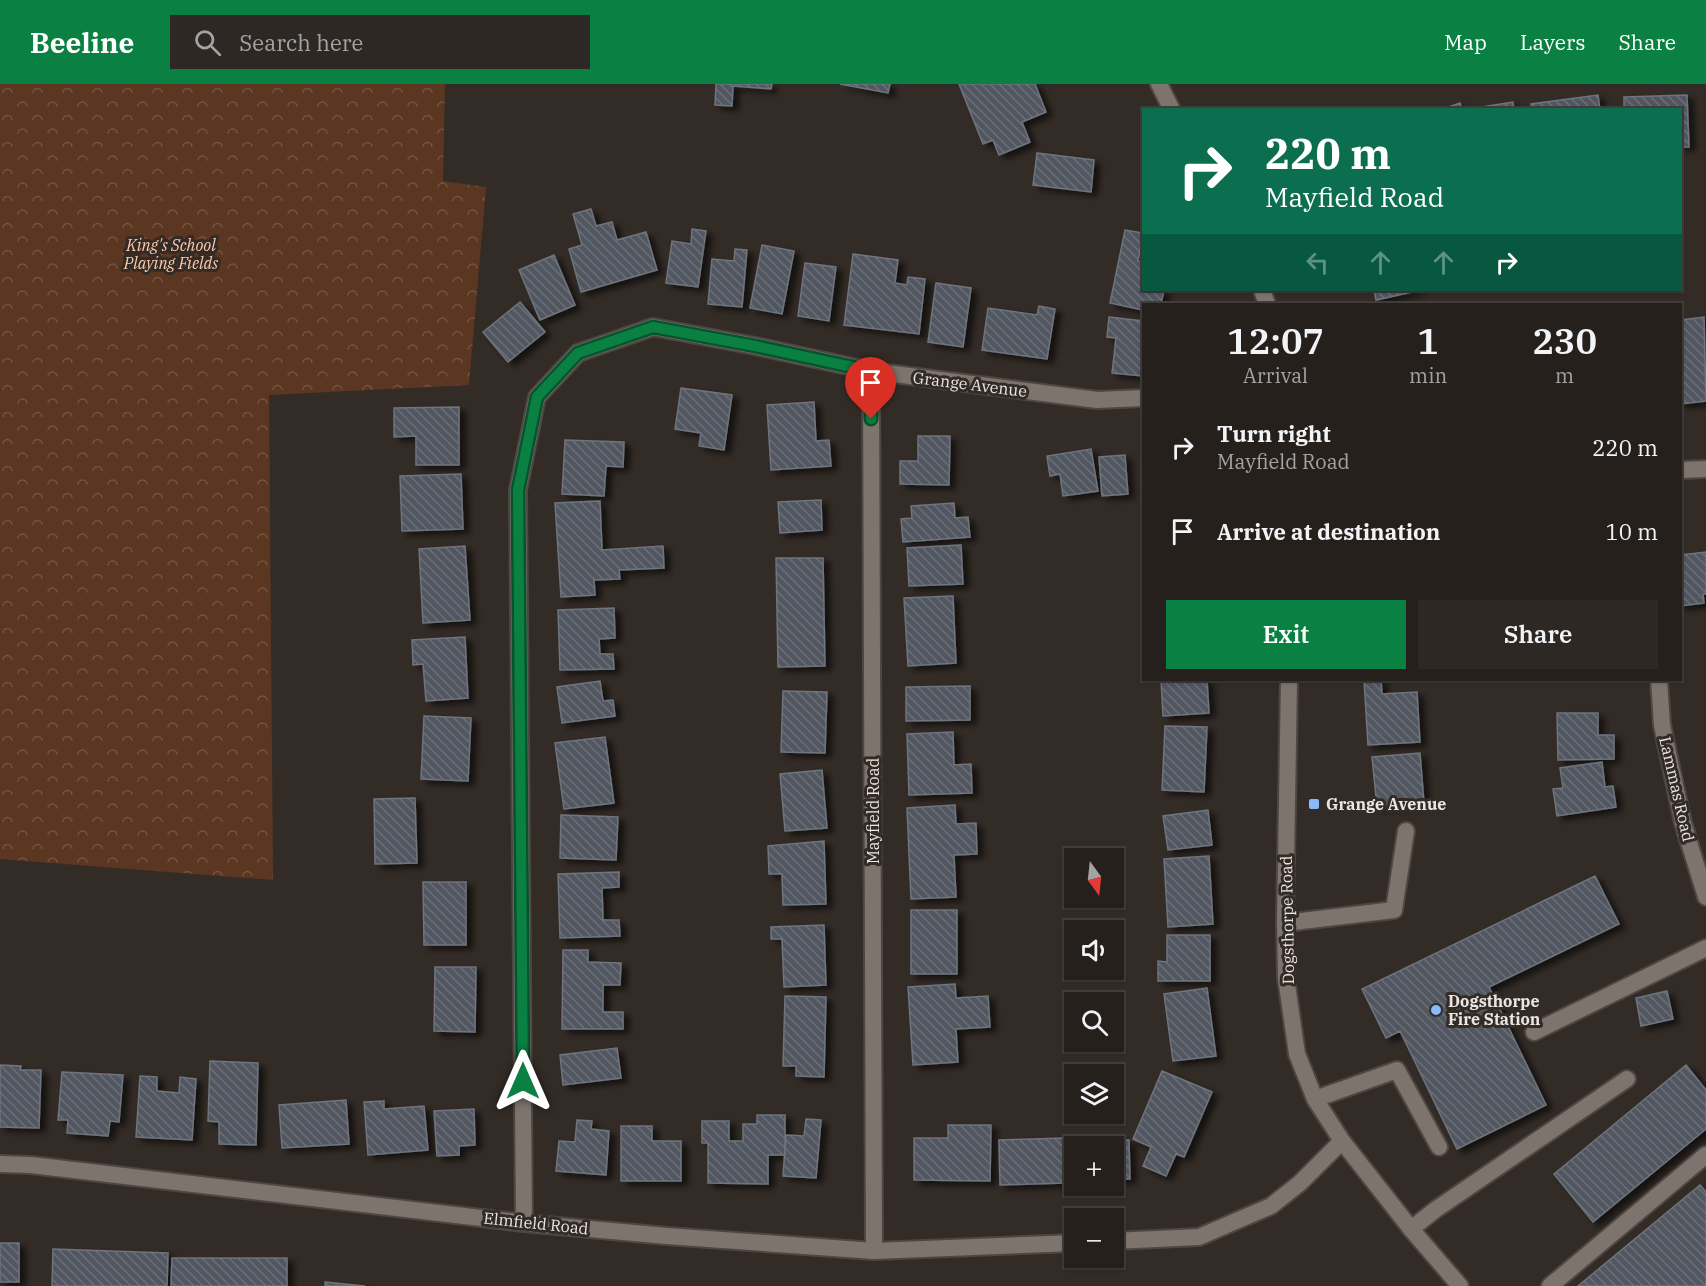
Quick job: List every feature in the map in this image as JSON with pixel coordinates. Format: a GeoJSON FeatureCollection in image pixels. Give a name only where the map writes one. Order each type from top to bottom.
{"type":"FeatureCollection","features":[{"type":"Feature","properties":{"kind":"street"},"geometry":{"type":"LineString","coordinates":[[1162,85],[1171,108]]}},
{"type":"Feature","properties":{"kind":"street","name":"Grange Avenue"},"geometry":{"type":"LineString","coordinates":[[524,1223],[518,490],[537,397],[578,353],[653,327],[871,371],[1097,400],[1142,398]]}},
{"type":"Feature","properties":{"kind":"street","name":"Mayfield Road"},"geometry":{"type":"LineString","coordinates":[[871,371],[874,1251]]}},
{"type":"Feature","properties":{"kind":"street"},"geometry":{"type":"LineString","coordinates":[[1682,470],[1706,469]]}},
{"type":"Feature","properties":{"kind":"street","name":"Dogsthorpe Road"},"geometry":{"type":"LineString","coordinates":[[1289,681],[1286,978],[1297,1054],[1315,1099],[1341,1141],[1460,1286]]}},
{"type":"Feature","properties":{"kind":"street","name":"Lammas Road"},"geometry":{"type":"LineString","coordinates":[[1659,681],[1662,725],[1680,812],[1706,897]]}},
{"type":"Feature","properties":{"kind":"street"},"geometry":{"type":"LineString","coordinates":[[1285,923],[1394,910],[1406,831]]}},
{"type":"Feature","properties":{"kind":"street"},"geometry":{"type":"LineString","coordinates":[[1534,1032],[1706,948]]}},
{"type":"Feature","properties":{"kind":"street"},"geometry":{"type":"LineString","coordinates":[[1315,1099],[1397,1070],[1439,1147]]}},
{"type":"Feature","properties":{"kind":"street"},"geometry":{"type":"LineString","coordinates":[[1411,1229],[1627,1079]]}},
{"type":"Feature","properties":{"kind":"street"},"geometry":{"type":"LineString","coordinates":[[1124,1241],[1199,1238],[1271,1206],[1300,1183],[1341,1141]]}},
{"type":"Feature","properties":{"kind":"street"},"geometry":{"type":"LineString","coordinates":[[1550,1286],[1706,1155]]}},
{"type":"Feature","properties":{"kind":"street","name":"Elmfield Road"},"geometry":{"type":"LineString","coordinates":[[0,1164],[524,1223],[667,1236],[874,1251],[1064,1243]]}},
{"type":"Feature","properties":{"kind":"green space","name":"King's School Playing Fields"},"geometry":{"type":"Polygon","coordinates":[[[0,84],[445,84],[443,181],[486,187],[469,385],[269,395],[273,880],[0,859],[0,84]]]}},
{"type":"Feature","properties":{"kind":"building"},"geometry":{"type":"Polygon","coordinates":[[[716,84],[772,84],[771,89],[733,86],[732,106],[715,105],[716,84]]]}},
{"type":"Feature","properties":{"kind":"building"},"geometry":{"type":"Polygon","coordinates":[[[840,84],[890,84],[888,93],[840,84]]]}},
{"type":"Feature","properties":{"kind":"building"},"geometry":{"type":"Polygon","coordinates":[[[959,84],[1035,84],[1046,112],[1022,122],[1030,142],[999,155],[993,140],[983,144],[959,84]]]}},
{"type":"Feature","properties":{"kind":"building"},"geometry":{"type":"Polygon","coordinates":[[[1598,95],[1600,108],[1532,108],[1531,104],[1598,95]]]}},
{"type":"Feature","properties":{"kind":"building"},"geometry":{"type":"Polygon","coordinates":[[[1687,95],[1689,147],[1682,147],[1682,108],[1624,108],[1624,97],[1687,95]]]}},
{"type":"Feature","properties":{"kind":"building"},"geometry":{"type":"Polygon","coordinates":[[[1513,102],[1514,108],[1482,108],[1513,102]]]}},
{"type":"Feature","properties":{"kind":"building"},"geometry":{"type":"Polygon","coordinates":[[[1460,103],[1461,108],[1446,108],[1460,103]]]}},
{"type":"Feature","properties":{"kind":"building"},"geometry":{"type":"Polygon","coordinates":[[[1037,153],[1094,160],[1091,192],[1033,185],[1037,153]]]}},
{"type":"Feature","properties":{"kind":"building"},"geometry":{"type":"Polygon","coordinates":[[[591,209],[596,226],[612,222],[617,240],[646,232],[657,270],[581,292],[569,249],[582,245],[573,214],[591,209]]]}},
{"type":"Feature","properties":{"kind":"building"},"geometry":{"type":"Polygon","coordinates":[[[692,229],[706,231],[698,287],[666,283],[672,241],[691,244],[692,229]]]}},
{"type":"Feature","properties":{"kind":"building"},"geometry":{"type":"Polygon","coordinates":[[[1125,230],[1142,233],[1138,261],[1142,262],[1142,291],[1164,291],[1161,303],[1142,303],[1142,310],[1110,303],[1125,230]]]}},
{"type":"Feature","properties":{"kind":"building"},"geometry":{"type":"Polygon","coordinates":[[[762,245],[794,251],[782,314],[750,308],[762,245]]]}},
{"type":"Feature","properties":{"kind":"building"},"geometry":{"type":"Polygon","coordinates":[[[735,249],[747,250],[742,307],[708,304],[712,259],[734,261],[735,249]]]}},
{"type":"Feature","properties":{"kind":"building"},"geometry":{"type":"Polygon","coordinates":[[[853,254],[898,260],[895,283],[907,285],[908,277],[925,279],[919,334],[844,325],[853,254]]]}},
{"type":"Feature","properties":{"kind":"building"},"geometry":{"type":"Polygon","coordinates":[[[554,255],[575,305],[540,320],[519,270],[554,255]]]}},
{"type":"Feature","properties":{"kind":"building"},"geometry":{"type":"Polygon","coordinates":[[[805,263],[836,267],[829,321],[798,316],[805,263]]]}},
{"type":"Feature","properties":{"kind":"building"},"geometry":{"type":"Polygon","coordinates":[[[936,283],[971,288],[963,347],[928,342],[936,283]]]}},
{"type":"Feature","properties":{"kind":"building"},"geometry":{"type":"Polygon","coordinates":[[[1374,291],[1416,291],[1376,300],[1374,291]]]}},
{"type":"Feature","properties":{"kind":"building"},"geometry":{"type":"Polygon","coordinates":[[[520,302],[545,332],[508,362],[483,332],[520,302]]]}},
{"type":"Feature","properties":{"kind":"building"},"geometry":{"type":"Polygon","coordinates":[[[1039,306],[1055,309],[1047,359],[982,350],[988,308],[1037,315],[1039,306]]]}},
{"type":"Feature","properties":{"kind":"building"},"geometry":{"type":"Polygon","coordinates":[[[1109,317],[1142,321],[1142,376],[1112,373],[1116,338],[1107,337],[1109,317]]]}},
{"type":"Feature","properties":{"kind":"building"},"geometry":{"type":"Polygon","coordinates":[[[1704,317],[1706,401],[1682,404],[1682,320],[1704,317]]]}},
{"type":"Feature","properties":{"kind":"building"},"geometry":{"type":"Polygon","coordinates":[[[681,388],[732,395],[724,450],[699,446],[701,433],[675,429],[681,388]]]}},
{"type":"Feature","properties":{"kind":"building"},"geometry":{"type":"Polygon","coordinates":[[[814,402],[816,441],[829,440],[831,466],[771,470],[767,405],[814,402]]]}},
{"type":"Feature","properties":{"kind":"building"},"geometry":{"type":"Polygon","coordinates":[[[459,407],[459,465],[416,465],[416,436],[394,437],[394,408],[459,407]]]}},
{"type":"Feature","properties":{"kind":"building"},"geometry":{"type":"Polygon","coordinates":[[[918,436],[950,436],[949,485],[900,484],[900,461],[918,461],[918,436]]]}},
{"type":"Feature","properties":{"kind":"building"},"geometry":{"type":"Polygon","coordinates":[[[565,440],[624,442],[623,467],[606,466],[604,496],[562,494],[565,440]]]}},
{"type":"Feature","properties":{"kind":"building"},"geometry":{"type":"Polygon","coordinates":[[[1091,449],[1098,491],[1063,496],[1060,474],[1050,476],[1047,456],[1091,449]]]}},
{"type":"Feature","properties":{"kind":"building"},"geometry":{"type":"Polygon","coordinates":[[[1125,455],[1128,494],[1102,496],[1099,457],[1125,455]]]}},
{"type":"Feature","properties":{"kind":"building"},"geometry":{"type":"Polygon","coordinates":[[[461,474],[463,529],[402,531],[400,476],[461,474]]]}},
{"type":"Feature","properties":{"kind":"building"},"geometry":{"type":"Polygon","coordinates":[[[821,500],[822,530],[780,533],[778,502],[821,500]]]}},
{"type":"Feature","properties":{"kind":"building"},"geometry":{"type":"Polygon","coordinates":[[[600,501],[602,550],[663,546],[664,568],[619,570],[620,579],[594,580],[595,595],[561,597],[555,503],[600,501]]]}},
{"type":"Feature","properties":{"kind":"building"},"geometry":{"type":"Polygon","coordinates":[[[954,503],[955,518],[968,517],[970,537],[903,542],[901,519],[912,518],[911,506],[954,503]]]}},
{"type":"Feature","properties":{"kind":"building"},"geometry":{"type":"Polygon","coordinates":[[[961,545],[963,584],[909,586],[907,548],[961,545]]]}},
{"type":"Feature","properties":{"kind":"building"},"geometry":{"type":"Polygon","coordinates":[[[465,546],[470,620],[423,623],[419,549],[465,546]]]}},
{"type":"Feature","properties":{"kind":"building"},"geometry":{"type":"Polygon","coordinates":[[[1706,552],[1704,603],[1682,606],[1682,555],[1706,552]]]}},
{"type":"Feature","properties":{"kind":"building"},"geometry":{"type":"Polygon","coordinates":[[[776,558],[823,558],[825,666],[778,667],[776,558]]]}},
{"type":"Feature","properties":{"kind":"building"},"geometry":{"type":"Polygon","coordinates":[[[953,596],[956,663],[908,666],[904,598],[953,596]]]}},
{"type":"Feature","properties":{"kind":"building"},"geometry":{"type":"Polygon","coordinates":[[[614,608],[615,638],[599,639],[600,654],[613,654],[614,669],[560,670],[558,610],[614,608]]]}},
{"type":"Feature","properties":{"kind":"building"},"geometry":{"type":"Polygon","coordinates":[[[465,637],[468,698],[426,701],[423,664],[413,665],[412,640],[465,637]]]}},
{"type":"Feature","properties":{"kind":"building"},"geometry":{"type":"Polygon","coordinates":[[[600,681],[603,701],[613,700],[615,716],[562,723],[557,687],[600,681]]]}},
{"type":"Feature","properties":{"kind":"building"},"geometry":{"type":"Polygon","coordinates":[[[1161,681],[1207,681],[1209,713],[1163,716],[1161,681]]]}},
{"type":"Feature","properties":{"kind":"building"},"geometry":{"type":"Polygon","coordinates":[[[1364,681],[1381,681],[1382,694],[1417,692],[1420,742],[1368,745],[1364,681]]]}},
{"type":"Feature","properties":{"kind":"building"},"geometry":{"type":"Polygon","coordinates":[[[970,686],[970,720],[906,721],[906,687],[970,686]]]}},
{"type":"Feature","properties":{"kind":"building"},"geometry":{"type":"Polygon","coordinates":[[[783,691],[827,692],[825,753],[781,752],[783,691]]]}},
{"type":"Feature","properties":{"kind":"building"},"geometry":{"type":"Polygon","coordinates":[[[1557,713],[1598,713],[1598,735],[1614,735],[1614,759],[1558,760],[1557,713]]]}},
{"type":"Feature","properties":{"kind":"building"},"geometry":{"type":"Polygon","coordinates":[[[424,716],[471,718],[468,781],[421,779],[424,716]]]}},
{"type":"Feature","properties":{"kind":"building"},"geometry":{"type":"Polygon","coordinates":[[[1165,726],[1207,727],[1204,792],[1162,790],[1165,726]]]}},
{"type":"Feature","properties":{"kind":"building"},"geometry":{"type":"Polygon","coordinates":[[[953,732],[954,765],[971,764],[972,793],[909,795],[907,734],[953,732]]]}},
{"type":"Feature","properties":{"kind":"building"},"geometry":{"type":"Polygon","coordinates":[[[605,737],[614,803],[564,809],[555,743],[605,737]]]}},
{"type":"Feature","properties":{"kind":"building"},"geometry":{"type":"Polygon","coordinates":[[[1420,753],[1424,803],[1377,807],[1372,757],[1420,753]]]}},
{"type":"Feature","properties":{"kind":"building"},"geometry":{"type":"Polygon","coordinates":[[[1602,762],[1605,787],[1613,786],[1616,807],[1557,816],[1553,789],[1563,788],[1560,768],[1602,762]]]}},
{"type":"Feature","properties":{"kind":"building"},"geometry":{"type":"Polygon","coordinates":[[[822,770],[827,828],[785,831],[780,774],[822,770]]]}},
{"type":"Feature","properties":{"kind":"building"},"geometry":{"type":"Polygon","coordinates":[[[415,798],[417,863],[375,864],[374,799],[415,798]]]}},
{"type":"Feature","properties":{"kind":"building"},"geometry":{"type":"Polygon","coordinates":[[[955,805],[956,824],[976,823],[977,854],[954,855],[956,897],[911,899],[907,808],[955,805]]]}},
{"type":"Feature","properties":{"kind":"building"},"geometry":{"type":"Polygon","coordinates":[[[1208,810],[1212,845],[1168,850],[1163,816],[1208,810]]]}},
{"type":"Feature","properties":{"kind":"building"},"geometry":{"type":"Polygon","coordinates":[[[561,815],[618,817],[616,860],[560,858],[561,815]]]}},
{"type":"Feature","properties":{"kind":"building"},"geometry":{"type":"Polygon","coordinates":[[[824,841],[826,904],[783,905],[782,874],[769,874],[768,846],[824,841]]]}},
{"type":"Feature","properties":{"kind":"building"},"geometry":{"type":"Polygon","coordinates":[[[1209,856],[1213,924],[1168,927],[1164,859],[1209,856]]]}},
{"type":"Feature","properties":{"kind":"building"},"geometry":{"type":"Polygon","coordinates":[[[619,872],[619,887],[602,888],[603,920],[619,920],[620,936],[560,938],[558,874],[619,872]]]}},
{"type":"Feature","properties":{"kind":"building","name":"Dogsthorpe Fire Station"},"geometry":{"type":"Polygon","coordinates":[[[1595,876],[1619,924],[1489,987],[1546,1105],[1457,1149],[1400,1031],[1386,1038],[1362,989],[1595,876]]]}},
{"type":"Feature","properties":{"kind":"building"},"geometry":{"type":"Polygon","coordinates":[[[423,882],[466,882],[466,945],[424,945],[423,882]]]}},
{"type":"Feature","properties":{"kind":"building"},"geometry":{"type":"Polygon","coordinates":[[[911,910],[957,910],[957,974],[911,974],[911,910]]]}},
{"type":"Feature","properties":{"kind":"building"},"geometry":{"type":"Polygon","coordinates":[[[824,925],[826,985],[784,987],[782,939],[771,939],[771,927],[824,925]]]}},
{"type":"Feature","properties":{"kind":"building"},"geometry":{"type":"Polygon","coordinates":[[[1167,935],[1210,935],[1210,981],[1158,981],[1158,961],[1167,962],[1167,935]]]}},
{"type":"Feature","properties":{"kind":"building"},"geometry":{"type":"Polygon","coordinates":[[[563,950],[588,950],[588,962],[621,963],[620,985],[603,985],[603,1012],[623,1012],[623,1029],[562,1029],[563,950]]]}},
{"type":"Feature","properties":{"kind":"building"},"geometry":{"type":"Polygon","coordinates":[[[435,967],[476,967],[475,1032],[434,1031],[435,967]]]}},
{"type":"Feature","properties":{"kind":"building"},"geometry":{"type":"Polygon","coordinates":[[[955,984],[956,998],[988,996],[990,1027],[956,1029],[958,1062],[913,1065],[908,987],[955,984]]]}},
{"type":"Feature","properties":{"kind":"building"},"geometry":{"type":"Polygon","coordinates":[[[1207,988],[1216,1056],[1173,1061],[1164,994],[1207,988]]]}},
{"type":"Feature","properties":{"kind":"building"},"geometry":{"type":"Polygon","coordinates":[[[1667,991],[1673,1019],[1641,1026],[1636,998],[1667,991]]]}},
{"type":"Feature","properties":{"kind":"building"},"geometry":{"type":"Polygon","coordinates":[[[785,996],[826,997],[824,1077],[796,1076],[796,1066],[783,1066],[785,996]]]}},
{"type":"Feature","properties":{"kind":"building"},"geometry":{"type":"Polygon","coordinates":[[[617,1048],[621,1078],[563,1085],[560,1055],[617,1048]]]}},
{"type":"Feature","properties":{"kind":"building"},"geometry":{"type":"Polygon","coordinates":[[[210,1061],[258,1063],[256,1145],[219,1144],[219,1122],[208,1121],[210,1061]]]}},
{"type":"Feature","properties":{"kind":"building"},"geometry":{"type":"Polygon","coordinates":[[[0,1065],[21,1066],[20,1070],[41,1070],[39,1128],[0,1127],[0,1065]]]}},
{"type":"Feature","properties":{"kind":"building"},"geometry":{"type":"Polygon","coordinates":[[[1686,1065],[1706,1090],[1706,1129],[1593,1222],[1554,1174],[1686,1065]]]}},
{"type":"Feature","properties":{"kind":"building"},"geometry":{"type":"Polygon","coordinates":[[[1162,1071],[1212,1092],[1184,1157],[1176,1154],[1166,1176],[1143,1166],[1151,1147],[1133,1139],[1162,1071]]]}},
{"type":"Feature","properties":{"kind":"building"},"geometry":{"type":"Polygon","coordinates":[[[62,1072],[123,1075],[119,1122],[110,1121],[108,1136],[67,1133],[68,1120],[58,1120],[62,1072]]]}},
{"type":"Feature","properties":{"kind":"building"},"geometry":{"type":"Polygon","coordinates":[[[140,1076],[157,1077],[157,1091],[179,1093],[180,1077],[196,1079],[192,1140],[136,1137],[140,1076]]]}},
{"type":"Feature","properties":{"kind":"building"},"geometry":{"type":"Polygon","coordinates":[[[346,1100],[349,1144],[282,1148],[279,1105],[346,1100]]]}},
{"type":"Feature","properties":{"kind":"building"},"geometry":{"type":"Polygon","coordinates":[[[384,1101],[384,1109],[424,1106],[428,1150],[368,1155],[364,1102],[384,1101]]]}},
{"type":"Feature","properties":{"kind":"building"},"geometry":{"type":"Polygon","coordinates":[[[474,1109],[475,1145],[459,1146],[459,1155],[437,1156],[434,1111],[474,1109]]]}},
{"type":"Feature","properties":{"kind":"building"},"geometry":{"type":"Polygon","coordinates":[[[757,1115],[785,1115],[785,1155],[768,1155],[768,1184],[708,1183],[708,1143],[702,1143],[702,1121],[729,1121],[729,1141],[743,1141],[743,1124],[757,1124],[757,1115]]]}},
{"type":"Feature","properties":{"kind":"building"},"geometry":{"type":"Polygon","coordinates":[[[806,1119],[821,1120],[816,1178],[783,1176],[786,1135],[804,1136],[806,1119]]]}},
{"type":"Feature","properties":{"kind":"building"},"geometry":{"type":"Polygon","coordinates":[[[577,1120],[592,1121],[591,1129],[609,1131],[606,1175],[556,1171],[559,1141],[575,1142],[577,1120]]]}},
{"type":"Feature","properties":{"kind":"building"},"geometry":{"type":"Polygon","coordinates":[[[948,1125],[991,1125],[990,1181],[914,1180],[914,1138],[948,1138],[948,1125]]]}},
{"type":"Feature","properties":{"kind":"building"},"geometry":{"type":"Polygon","coordinates":[[[621,1126],[652,1126],[652,1141],[681,1141],[681,1181],[621,1181],[621,1126]]]}},
{"type":"Feature","properties":{"kind":"building"},"geometry":{"type":"Polygon","coordinates":[[[1064,1138],[1064,1183],[1000,1185],[999,1140],[1064,1138]]]}},
{"type":"Feature","properties":{"kind":"building"},"geometry":{"type":"Polygon","coordinates":[[[1124,1140],[1129,1140],[1130,1179],[1124,1179],[1124,1140]]]}},
{"type":"Feature","properties":{"kind":"building"},"geometry":{"type":"Polygon","coordinates":[[[1700,1185],[1706,1192],[1706,1286],[1578,1286],[1700,1185]]]}},
{"type":"Feature","properties":{"kind":"building"},"geometry":{"type":"Polygon","coordinates":[[[0,1243],[19,1243],[19,1282],[0,1282],[0,1243]]]}},
{"type":"Feature","properties":{"kind":"building"},"geometry":{"type":"Polygon","coordinates":[[[53,1249],[168,1253],[167,1286],[52,1286],[53,1249]]]}},
{"type":"Feature","properties":{"kind":"building"},"geometry":{"type":"Polygon","coordinates":[[[172,1258],[287,1258],[287,1286],[171,1286],[172,1258]]]}},
{"type":"Feature","properties":{"kind":"building"},"geometry":{"type":"Polygon","coordinates":[[[325,1282],[365,1286],[325,1286],[325,1282]]]}},
{"type":"Feature","properties":{"kind":"place","name":"Grange Avenue"},"geometry":{"type":"Point","coordinates":[1314,804]}},
{"type":"Feature","properties":{"kind":"place","name":"Dogsthorpe Fire Station"},"geometry":{"type":"Point","coordinates":[1436,1010]}},
{"type":"Feature","properties":{"kind":"route"},"geometry":{"type":"LineString","coordinates":[[523,1081],[518,490],[537,397],[578,353],[653,327],[871,371],[871,419]]}}]}
